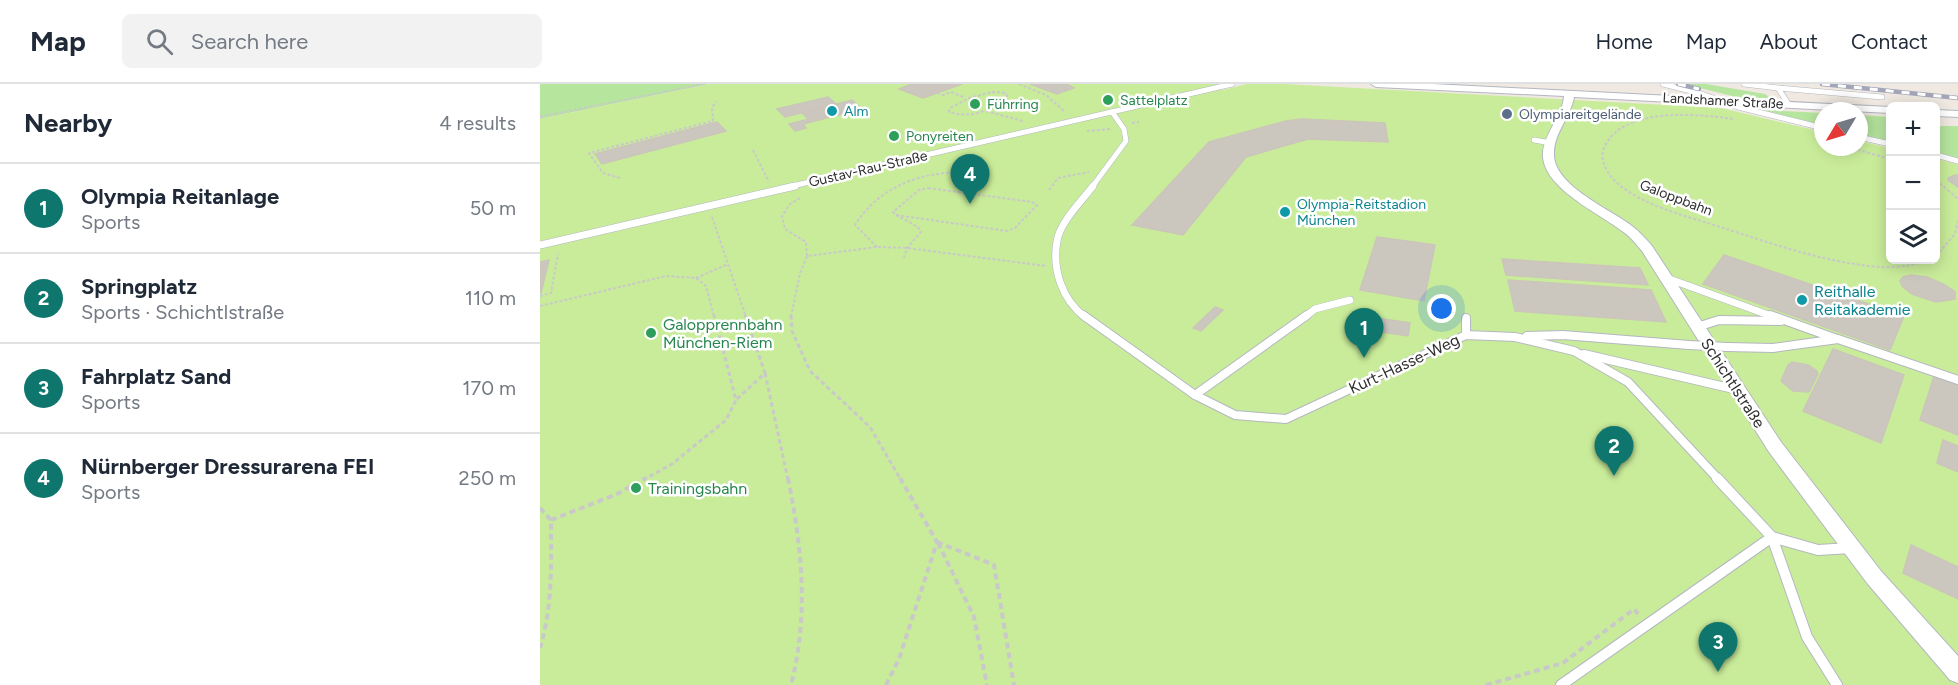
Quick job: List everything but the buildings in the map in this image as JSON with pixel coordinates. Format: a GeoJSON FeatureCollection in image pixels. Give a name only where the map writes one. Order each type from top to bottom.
{"type":"FeatureCollection","features":[{"type":"Feature","properties":{"kind":"street","name":"Landshamer Straße"},"geometry":{"type":"LineString","coordinates":[[1376,84],[1886,110]]}},
{"type":"Feature","properties":{"kind":"street"},"geometry":{"type":"LineString","coordinates":[[1601,84],[1633,96]]}},
{"type":"Feature","properties":{"kind":"street","name":"Schichtlstraße"},"geometry":{"type":"LineString","coordinates":[[1567,93],[1570,98],[1551,143],[1549,164],[1556,176],[1571,190],[1629,230],[1647,249],[1775,447],[1917,629],[1958,672]]}},
{"type":"Feature","properties":{"kind":"street"},"geometry":{"type":"LineString","coordinates":[[1940,112],[1958,114]]}},
{"type":"Feature","properties":{"kind":"lane","name":"Gustav-Rau-Straße"},"geometry":{"type":"LineString","coordinates":[[540,245],[1232,84]]}},
{"type":"Feature","properties":{"kind":"lane"},"geometry":{"type":"LineString","coordinates":[[1663,84],[1699,93],[1715,101],[1814,126]]}},
{"type":"Feature","properties":{"kind":"lane"},"geometry":{"type":"LineString","coordinates":[[1744,84],[1882,97]]}},
{"type":"Feature","properties":{"kind":"lane"},"geometry":{"type":"LineString","coordinates":[[1778,88],[1789,105]]}},
{"type":"Feature","properties":{"kind":"lane"},"geometry":{"type":"LineString","coordinates":[[1112,112],[1124,129]]}},
{"type":"Feature","properties":{"kind":"lane","name":"Kurt-Hasse-Weg"},"geometry":{"type":"LineString","coordinates":[[1124,129],[1126,141],[1065,224],[1057,240],[1058,281],[1076,310],[1195,395],[1235,415],[1286,419],[1466,335],[1515,337],[1574,351],[1628,382],[1772,537]]}},
{"type":"Feature","properties":{"kind":"lane"},"geometry":{"type":"LineString","coordinates":[[1868,138],[1886,143]]}},
{"type":"Feature","properties":{"kind":"lane"},"geometry":{"type":"LineString","coordinates":[[1534,140],[1551,143]]}},
{"type":"Feature","properties":{"kind":"lane"},"geometry":{"type":"LineString","coordinates":[[1939,156],[1958,161]]}},
{"type":"Feature","properties":{"kind":"lane"},"geometry":{"type":"LineString","coordinates":[[1664,277],[1958,380]]}},
{"type":"Feature","properties":{"kind":"lane"},"geometry":{"type":"LineString","coordinates":[[1195,395],[1316,309],[1350,300]]}},
{"type":"Feature","properties":{"kind":"lane"},"geometry":{"type":"LineString","coordinates":[[1466,318],[1466,335]]}},
{"type":"Feature","properties":{"kind":"lane"},"geometry":{"type":"LineString","coordinates":[[1696,327],[1719,320],[1788,321]]}},
{"type":"Feature","properties":{"kind":"lane"},"geometry":{"type":"LineString","coordinates":[[1515,337],[1563,335],[1689,345],[1773,348],[1838,339]]}},
{"type":"Feature","properties":{"kind":"lane"},"geometry":{"type":"LineString","coordinates":[[1574,351],[1738,390]]}},
{"type":"Feature","properties":{"kind":"lane"},"geometry":{"type":"LineString","coordinates":[[1772,537],[1818,550],[1852,548]]}},
{"type":"Feature","properties":{"kind":"lane"},"geometry":{"type":"LineString","coordinates":[[1561,685],[1772,537]]}},
{"type":"Feature","properties":{"kind":"lane"},"geometry":{"type":"LineString","coordinates":[[1772,537],[1807,637],[1837,685]]}},
{"type":"Feature","properties":{"kind":"path"},"geometry":{"type":"LineString","coordinates":[[540,117],[703,84]]}},
{"type":"Feature","properties":{"kind":"path"},"geometry":{"type":"LineString","coordinates":[[987,111],[1007,96],[1006,93],[993,91],[985,93],[950,108],[950,112],[964,116],[987,111],[1022,120],[1030,125]]}},
{"type":"Feature","properties":{"kind":"path"},"geometry":{"type":"LineString","coordinates":[[937,93],[943,95],[951,92],[963,97]]}},
{"type":"Feature","properties":{"kind":"path"},"geometry":{"type":"LineString","coordinates":[[620,178],[603,173],[589,153],[713,121],[712,108],[716,101]]}},
{"type":"Feature","properties":{"kind":"path","name":"Galoppbahn"},"geometry":{"type":"LineString","coordinates":[[1741,120],[1691,114],[1665,116],[1626,126],[1607,141],[1603,151],[1603,163],[1613,179],[1642,199],[1780,246],[1842,262],[1879,267],[1919,264]]}},
{"type":"Feature","properties":{"kind":"path"},"geometry":{"type":"LineString","coordinates":[[1080,132],[1124,129]]}},
{"type":"Feature","properties":{"kind":"path"},"geometry":{"type":"LineString","coordinates":[[753,150],[772,186]]}},
{"type":"Feature","properties":{"kind":"path"},"geometry":{"type":"LineString","coordinates":[[1868,153],[1886,158]]}},
{"type":"Feature","properties":{"kind":"path"},"geometry":{"type":"LineString","coordinates":[[877,247],[855,225],[861,212],[876,198],[898,185],[919,177],[944,171],[965,172]]}},
{"type":"Feature","properties":{"kind":"path"},"geometry":{"type":"LineString","coordinates":[[1049,190],[1058,178],[1081,172],[1103,172]]}},
{"type":"Feature","properties":{"kind":"path"},"geometry":{"type":"LineString","coordinates":[[1940,184],[1958,199]]}},
{"type":"Feature","properties":{"kind":"path"},"geometry":{"type":"LineString","coordinates":[[896,215],[1008,231],[1015,228],[1037,206],[1032,202],[928,188],[919,190],[893,212],[896,215],[918,227],[921,232],[908,248],[904,258]]}},
{"type":"Feature","properties":{"kind":"path"},"geometry":{"type":"LineString","coordinates":[[808,194],[790,204],[782,216],[785,230],[806,242],[807,256],[800,273],[791,310],[792,331],[810,371],[870,427],[937,542],[974,617],[987,685]]}},
{"type":"Feature","properties":{"kind":"path"},"geometry":{"type":"LineString","coordinates":[[708,207],[765,373],[797,520],[805,593],[795,672],[791,685]]}},
{"type":"Feature","properties":{"kind":"path"},"geometry":{"type":"LineString","coordinates":[[1940,251],[1956,234],[1958,221]]}},
{"type":"Feature","properties":{"kind":"path"},"geometry":{"type":"LineString","coordinates":[[540,296],[551,293],[560,240]]}},
{"type":"Feature","properties":{"kind":"path"},"geometry":{"type":"LineString","coordinates":[[807,256],[877,247],[908,248],[1058,267]]}},
{"type":"Feature","properties":{"kind":"path"},"geometry":{"type":"LineString","coordinates":[[540,306],[666,276],[696,278],[728,264]]}},
{"type":"Feature","properties":{"kind":"path"},"geometry":{"type":"LineString","coordinates":[[696,278],[706,286],[736,400]]}},
{"type":"Feature","properties":{"kind":"path"},"geometry":{"type":"LineString","coordinates":[[551,520],[616,494],[672,464],[726,420],[736,400],[765,373]]}},
{"type":"Feature","properties":{"kind":"path"},"geometry":{"type":"LineString","coordinates":[[540,508],[551,520],[551,575],[546,632],[540,648]]}},
{"type":"Feature","properties":{"kind":"path"},"geometry":{"type":"LineString","coordinates":[[886,685],[899,659],[937,542]]}},
{"type":"Feature","properties":{"kind":"path"},"geometry":{"type":"LineString","coordinates":[[937,542],[994,565],[1014,685]]}},
{"type":"Feature","properties":{"kind":"path"},"geometry":{"type":"LineString","coordinates":[[1486,685],[1563,663],[1634,609],[1648,624]]}},
{"type":"Feature","properties":{"kind":"green space"},"geometry":{"type":"Polygon","coordinates":[[[540,84],[710,84],[540,119],[540,84]]]}},
{"type":"Feature","properties":{"kind":"green space"},"geometry":{"type":"Polygon","coordinates":[[[710,84],[1217,84],[1223,90],[1247,84],[1284,84],[1721,108],[1814,130],[1814,156],[1868,156],[1868,143],[1886,147],[1886,264],[1940,264],[1940,160],[1958,164],[1958,685],[540,685],[540,119],[710,84]]]}},
{"type":"Feature","properties":{"kind":"green space"},"geometry":{"type":"Polygon","coordinates":[[[1684,84],[1706,84],[1765,94],[1772,99],[1740,98],[1684,84]]]}},
{"type":"Feature","properties":{"kind":"green space"},"geometry":{"type":"Polygon","coordinates":[[[1762,110],[1814,113],[1814,123],[1762,110]]]}},
{"type":"Feature","properties":{"kind":"green space"},"geometry":{"type":"Polygon","coordinates":[[[1868,116],[1886,117],[1886,141],[1868,136],[1868,116]]]}},
{"type":"Feature","properties":{"kind":"green space"},"geometry":{"type":"Polygon","coordinates":[[[1940,126],[1958,126],[1958,159],[1940,154],[1940,126]]]}},
{"type":"Feature","properties":{"kind":"railway"},"geometry":{"type":"LineString","coordinates":[[1678,84],[1699,89]]}},
{"type":"Feature","properties":{"kind":"railway"},"geometry":{"type":"LineString","coordinates":[[1822,84],[1958,98]]}},
{"type":"Feature","properties":{"kind":"place","name":"Sattelplatz"},"geometry":{"type":"Point","coordinates":[1108,100]}},
{"type":"Feature","properties":{"kind":"place","name":"Führring"},"geometry":{"type":"Point","coordinates":[975,104]}},
{"type":"Feature","properties":{"kind":"place","name":"Alm"},"geometry":{"type":"Point","coordinates":[832,111]}},
{"type":"Feature","properties":{"kind":"place","name":"Olympiareitgelände"},"geometry":{"type":"Point","coordinates":[1507,114]}},
{"type":"Feature","properties":{"kind":"place","name":"Ponyreiten"},"geometry":{"type":"Point","coordinates":[894,136]}},
{"type":"Feature","properties":{"kind":"place","name":"Nürnberger Dressurarena FEI"},"geometry":{"type":"Point","coordinates":[970,204]}},
{"type":"Feature","properties":{"kind":"place","name":"Olympia-Reitstadion München"},"geometry":{"type":"Point","coordinates":[1285,212]}},
{"type":"Feature","properties":{"kind":"place","name":"Reithalle Reitakademie"},"geometry":{"type":"Point","coordinates":[1802,300]}},
{"type":"Feature","properties":{"kind":"place","name":"Galopprennbahn München-Riem"},"geometry":{"type":"Point","coordinates":[651,333]}},
{"type":"Feature","properties":{"kind":"place","name":"Olympia Reitanlage"},"geometry":{"type":"Point","coordinates":[1364,358]}},
{"type":"Feature","properties":{"kind":"place","name":"Springplatz"},"geometry":{"type":"Point","coordinates":[1614,476]}},
{"type":"Feature","properties":{"kind":"place","name":"Trainingsbahn"},"geometry":{"type":"Point","coordinates":[636,488]}},
{"type":"Feature","properties":{"kind":"place","name":"Fahrplatz Sand"},"geometry":{"type":"Point","coordinates":[1718,672]}}]}
